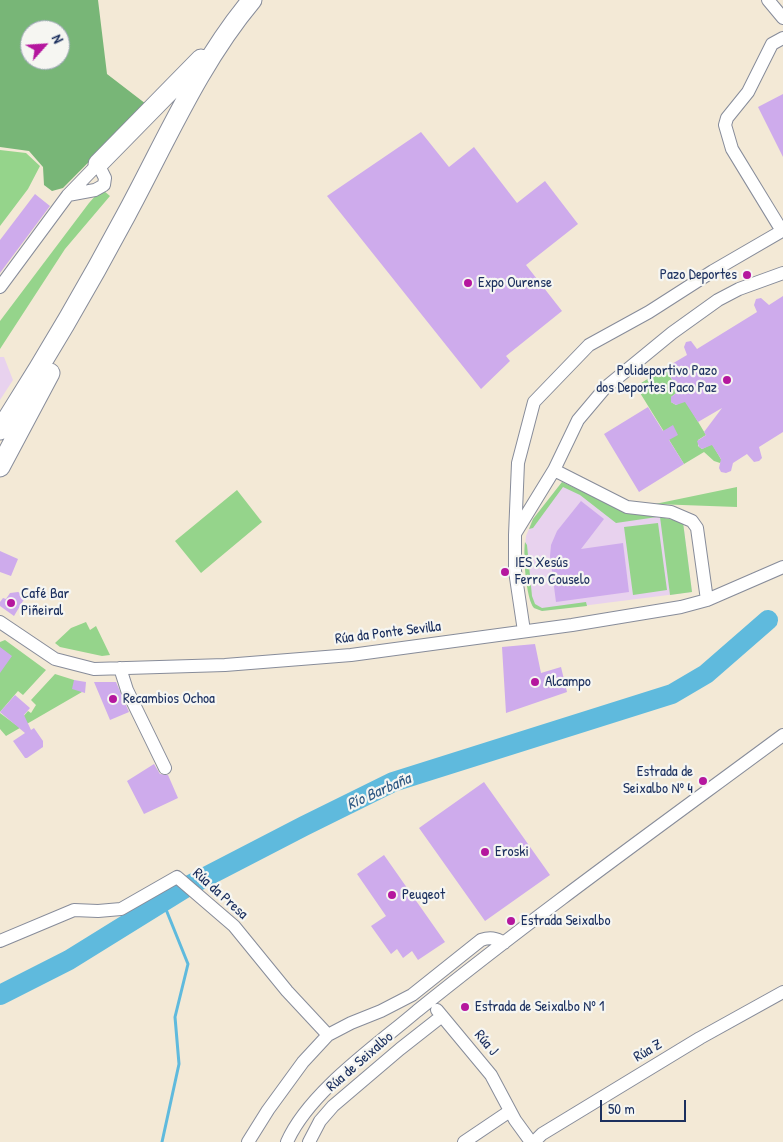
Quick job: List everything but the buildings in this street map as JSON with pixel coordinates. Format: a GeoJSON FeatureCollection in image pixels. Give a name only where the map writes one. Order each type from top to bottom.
{"type":"FeatureCollection","features":[{"type":"Feature","properties":{"kind":"highway"},"geometry":{"type":"LineString","coordinates":[[0,430],[36,376],[126,216],[196,79],[252,0]]}},
{"type":"Feature","properties":{"kind":"highway"},"geometry":{"type":"LineString","coordinates":[[98,164],[233,26]]}},
{"type":"Feature","properties":{"kind":"highway"},"geometry":{"type":"LineString","coordinates":[[0,467],[92,292],[126,216]]}},
{"type":"Feature","properties":{"kind":"street"},"geometry":{"type":"LineString","coordinates":[[768,0],[783,18]]}},
{"type":"Feature","properties":{"kind":"street"},"geometry":{"type":"LineString","coordinates":[[524,631],[515,571],[518,463],[534,402],[589,345],[648,312],[713,270],[782,232],[732,149],[725,125],[727,118],[748,92],[772,44],[783,38]]}},
{"type":"Feature","properties":{"kind":"street"},"geometry":{"type":"LineString","coordinates":[[0,287],[68,195],[98,164],[105,178],[104,185],[96,190],[68,195]]}},
{"type":"Feature","properties":{"kind":"street"},"geometry":{"type":"LineString","coordinates":[[515,534],[554,470],[578,420],[590,404],[622,372],[718,300],[739,289],[783,273]]}},
{"type":"Feature","properties":{"kind":"street"},"geometry":{"type":"LineString","coordinates":[[554,470],[627,507],[671,512],[692,521],[696,528],[708,600]]}},
{"type":"Feature","properties":{"kind":"street","name":"Rúa da Ponte Sevilla"},"geometry":{"type":"LineString","coordinates":[[0,622],[55,659],[91,668],[225,665],[351,655],[681,607],[708,600],[783,567]]}},
{"type":"Feature","properties":{"kind":"street"},"geometry":{"type":"LineString","coordinates":[[120,668],[127,690],[165,768]]}},
{"type":"Feature","properties":{"kind":"street"},"geometry":{"type":"LineString","coordinates":[[287,1142],[306,1112],[333,1083],[430,1001],[504,943],[783,735]]}},
{"type":"Feature","properties":{"kind":"street","name":"Rúa da Presa"},"geometry":{"type":"LineString","coordinates":[[0,941],[74,910],[98,911],[121,909],[177,877],[234,926],[287,991],[328,1035]]}},
{"type":"Feature","properties":{"kind":"street"},"geometry":{"type":"LineString","coordinates":[[248,1142],[280,1092],[307,1057],[328,1035],[412,995],[481,940],[488,938],[496,939],[504,943]]}},
{"type":"Feature","properties":{"kind":"street","name":"Rúa Z"},"geometry":{"type":"LineString","coordinates":[[532,1142],[542,1134],[700,1038],[783,992]]}},
{"type":"Feature","properties":{"kind":"street","name":"Rúa J"},"geometry":{"type":"LineString","coordinates":[[430,1001],[491,1075],[510,1110],[532,1142]]}},
{"type":"Feature","properties":{"kind":"street","name":"Rúa de Seixalbo"},"geometry":{"type":"LineString","coordinates":[[309,1142],[320,1121],[333,1106],[442,1016]]}},
{"type":"Feature","properties":{"kind":"street"},"geometry":{"type":"LineString","coordinates":[[464,1142],[510,1110]]}},
{"type":"Feature","properties":{"kind":"shaded area"},"geometry":{"type":"Polygon","coordinates":[[[0,357],[4,357],[13,380],[0,400],[0,357]]]}},
{"type":"Feature","properties":{"kind":"shaded area"},"geometry":{"type":"Polygon","coordinates":[[[562,482],[625,511],[683,522],[692,592],[542,611],[534,608],[530,601],[524,557],[526,536],[533,519],[562,482]]]}},
{"type":"Feature","properties":{"kind":"green space"},"geometry":{"type":"Polygon","coordinates":[[[0,0],[98,0],[107,74],[146,104],[63,188],[52,191],[44,185],[43,167],[29,151],[0,147],[0,0]]]}},
{"type":"Feature","properties":{"kind":"green space"},"geometry":{"type":"Polygon","coordinates":[[[0,150],[26,153],[40,166],[28,189],[0,226],[0,150]]]}},
{"type":"Feature","properties":{"kind":"green space"},"geometry":{"type":"Polygon","coordinates":[[[104,191],[110,196],[65,249],[0,349],[0,321],[89,203],[97,194],[104,191]]]}},
{"type":"Feature","properties":{"kind":"green space"},"geometry":{"type":"Polygon","coordinates":[[[665,368],[679,391],[671,397],[671,402],[676,405],[685,400],[706,435],[698,440],[698,446],[702,449],[712,444],[722,461],[720,463],[714,461],[704,452],[684,464],[637,388],[638,385],[665,368]]]}},
{"type":"Feature","properties":{"kind":"green space"},"geometry":{"type":"Polygon","coordinates":[[[562,482],[625,511],[657,517],[616,523],[580,495],[563,487],[533,528],[529,529],[533,519],[562,482]]]}},
{"type":"Feature","properties":{"kind":"green space"},"geometry":{"type":"Polygon","coordinates":[[[737,487],[737,507],[655,504],[737,487]]]}},
{"type":"Feature","properties":{"kind":"green space"},"geometry":{"type":"Polygon","coordinates":[[[237,490],[262,522],[201,573],[175,541],[237,490]]]}},
{"type":"Feature","properties":{"kind":"green space"},"geometry":{"type":"Polygon","coordinates":[[[660,517],[683,522],[692,592],[670,595],[660,517]]]}},
{"type":"Feature","properties":{"kind":"green space"},"geometry":{"type":"Polygon","coordinates":[[[658,523],[667,590],[633,595],[624,527],[658,523]]]}},
{"type":"Feature","properties":{"kind":"green space"},"geometry":{"type":"Polygon","coordinates":[[[525,542],[527,545],[532,596],[535,604],[542,608],[586,602],[587,606],[542,611],[534,608],[527,587],[525,542]]]}},
{"type":"Feature","properties":{"kind":"green space"},"geometry":{"type":"Polygon","coordinates":[[[86,622],[90,630],[96,626],[110,655],[102,656],[60,647],[55,643],[71,628],[86,622]]]}},
{"type":"Feature","properties":{"kind":"green space"},"geometry":{"type":"Polygon","coordinates":[[[5,640],[46,670],[23,695],[18,691],[0,712],[0,642],[5,640]]]}},
{"type":"Feature","properties":{"kind":"green space"},"geometry":{"type":"Polygon","coordinates":[[[55,674],[74,680],[82,692],[6,736],[0,729],[0,713],[16,725],[28,711],[31,713],[36,705],[31,700],[55,674]]]}},
{"type":"Feature","properties":{"kind":"waterway","name":"Río Barbaña"},"geometry":{"type":"LineString","coordinates":[[0,995],[69,960],[190,885],[393,782],[672,694],[706,674],[768,620]]}},
{"type":"Feature","properties":{"kind":"waterway"},"geometry":{"type":"LineString","coordinates":[[162,1142],[179,1064],[175,1017],[188,964],[163,902]]}},
{"type":"Feature","properties":{"kind":"place","name":"Pazo Deportes"},"geometry":{"type":"Point","coordinates":[747,275]}},
{"type":"Feature","properties":{"kind":"place","name":"Expo Ourense"},"geometry":{"type":"Point","coordinates":[468,283]}},
{"type":"Feature","properties":{"kind":"place","name":"Polideportivo Pazo dos Deportes Paco Paz"},"geometry":{"type":"Point","coordinates":[727,380]}},
{"type":"Feature","properties":{"kind":"place","name":"IES Xesús Ferro Couselo"},"geometry":{"type":"Point","coordinates":[505,572]}},
{"type":"Feature","properties":{"kind":"place","name":"Café Bar Piñeiral"},"geometry":{"type":"Point","coordinates":[11,603]}},
{"type":"Feature","properties":{"kind":"place","name":"Alcampo"},"geometry":{"type":"Point","coordinates":[535,682]}},
{"type":"Feature","properties":{"kind":"place","name":"Recambios Ochoa"},"geometry":{"type":"Point","coordinates":[113,699]}},
{"type":"Feature","properties":{"kind":"place","name":"Estrada de Seixalbo Nº 4"},"geometry":{"type":"Point","coordinates":[703,781]}},
{"type":"Feature","properties":{"kind":"place","name":"Eroski"},"geometry":{"type":"Point","coordinates":[485,852]}},
{"type":"Feature","properties":{"kind":"place","name":"Peugeot"},"geometry":{"type":"Point","coordinates":[392,895]}},
{"type":"Feature","properties":{"kind":"place","name":"Estrada Seixalbo"},"geometry":{"type":"Point","coordinates":[511,921]}},
{"type":"Feature","properties":{"kind":"place","name":"Estrada de Seixalbo Nº 1"},"geometry":{"type":"Point","coordinates":[465,1007]}}]}
